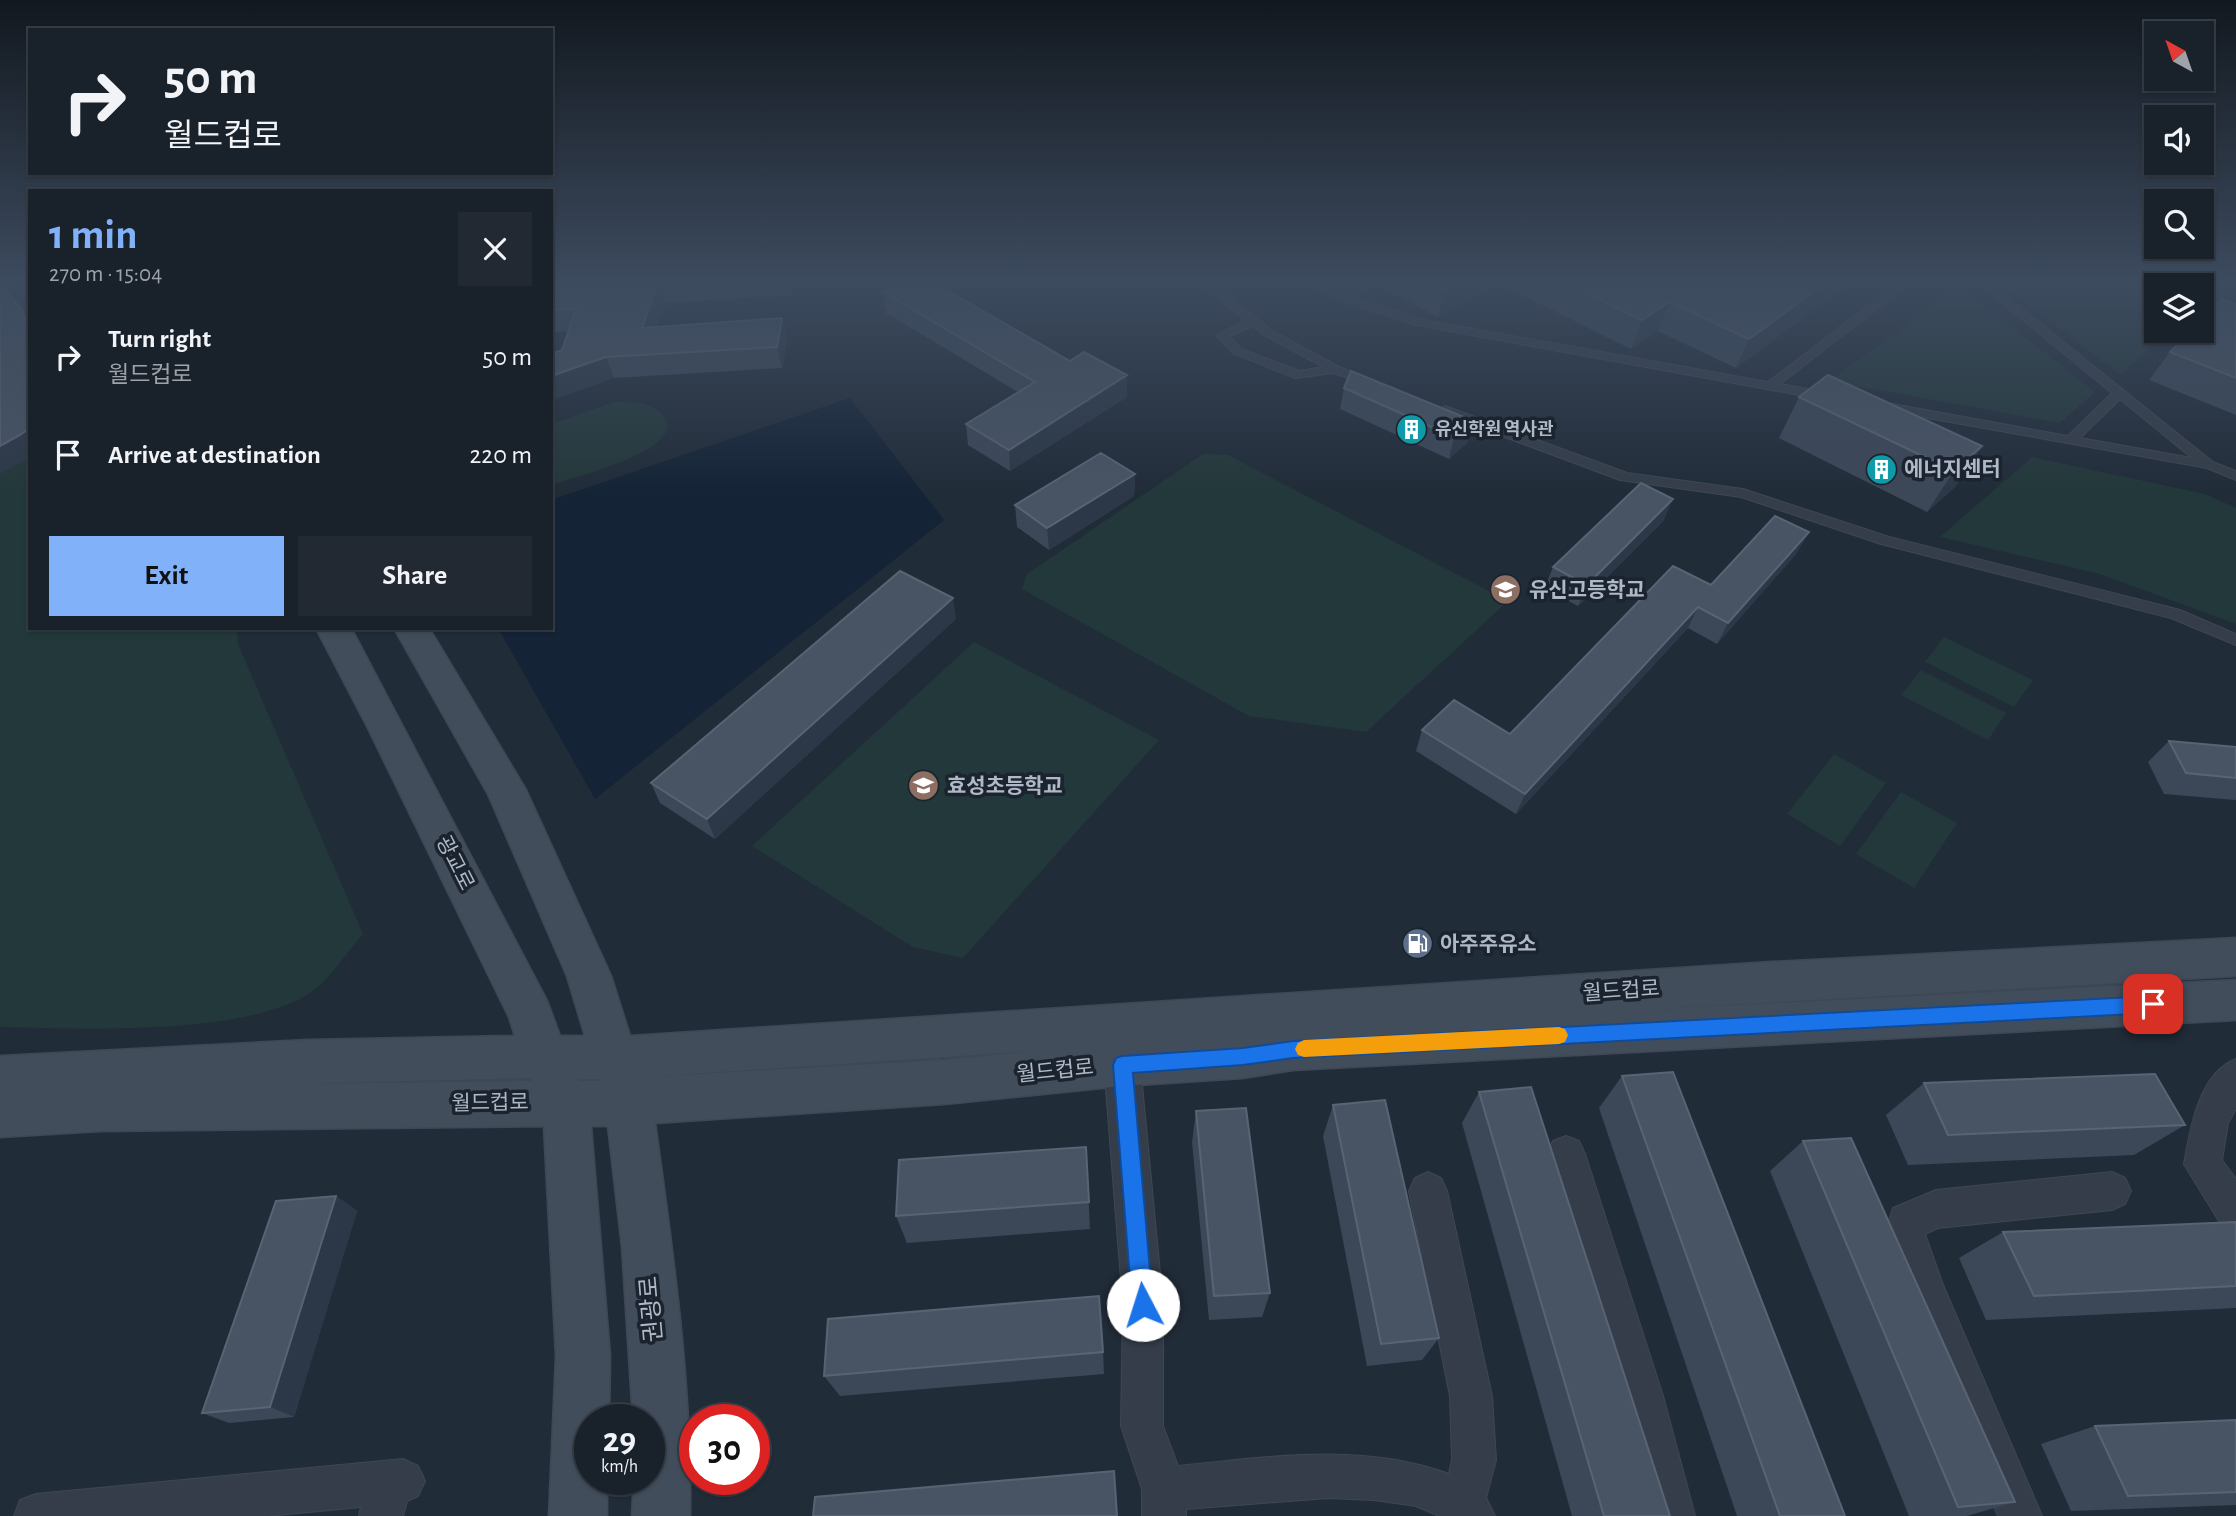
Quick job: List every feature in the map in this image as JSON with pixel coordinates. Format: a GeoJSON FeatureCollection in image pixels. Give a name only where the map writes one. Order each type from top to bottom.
{"type":"FeatureCollection","features":[{"type":"Feature","properties":{"kind":"street","name":"광교로"},"geometry":{"type":"LineString","coordinates":[[334,630],[386,726],[525,1003],[544,1056],[566,1102]]}},
{"type":"Feature","properties":{"kind":"street"},"geometry":{"type":"LineString","coordinates":[[412,630],[506,790],[589,976],[622,1080]]}},
{"type":"Feature","properties":{"kind":"street","name":"월드컵로"},"geometry":{"type":"LineString","coordinates":[[0,1114],[46,1110],[566,1102],[622,1080],[1771,982],[2236,957]]}},
{"type":"Feature","properties":{"kind":"street","name":"월드컵로"},"geometry":{"type":"LineString","coordinates":[[0,1078],[216,1064],[544,1056],[622,1080],[817,1088],[945,1082],[1122,1065],[1243,1057],[1293,1049],[2236,1000]]}},
{"type":"Feature","properties":{"kind":"street"},"geometry":{"type":"LineString","coordinates":[[1122,1065],[1143,1305],[1142,1426],[1164,1502],[1338,1474],[1432,1487],[1468,1509],[1474,1460],[1471,1396],[1428,1191]]}},
{"type":"Feature","properties":{"kind":"street"},"geometry":{"type":"LineString","coordinates":[[2236,1076],[2210,1118],[2203,1164],[2236,1212]]}},
{"type":"Feature","properties":{"kind":"street","name":"권광로"},"geometry":{"type":"LineString","coordinates":[[622,1080],[647,1247],[663,1444],[661,1516]]}},
{"type":"Feature","properties":{"kind":"street"},"geometry":{"type":"LineString","coordinates":[[566,1102],[583,1356],[578,1516]]}},
{"type":"Feature","properties":{"kind":"street"},"geometry":{"type":"LineString","coordinates":[[0,1127],[46,1110]]}},
{"type":"Feature","properties":{"kind":"street"},"geometry":{"type":"LineString","coordinates":[[1566,1154],[1643,1396],[1673,1516]]}},
{"type":"Feature","properties":{"kind":"street"},"geometry":{"type":"LineString","coordinates":[[2020,1516],[1924,1289],[1905,1235],[1907,1222],[1936,1209],[2112,1191]]}},
{"type":"Feature","properties":{"kind":"street"},"geometry":{"type":"LineString","coordinates":[[36,1516],[392,1493]]}},
{"type":"Feature","properties":{"kind":"lane"},"geometry":{"type":"LineString","coordinates":[[1237,351],[1299,375],[1335,369]]}},
{"type":"Feature","properties":{"kind":"lane"},"geometry":{"type":"LineString","coordinates":[[1301,351],[1335,369],[1380,386]]}},
{"type":"Feature","properties":{"kind":"lane"},"geometry":{"type":"LineString","coordinates":[[1578,351],[1838,398]]}},
{"type":"Feature","properties":{"kind":"lane"},"geometry":{"type":"LineString","coordinates":[[1770,386],[1817,351]]}},
{"type":"Feature","properties":{"kind":"lane"},"geometry":{"type":"LineString","coordinates":[[2066,351],[2210,465]]}},
{"type":"Feature","properties":{"kind":"lane"},"geometry":{"type":"LineString","coordinates":[[2070,441],[2119,393]]}},
{"type":"Feature","properties":{"kind":"lane"},"geometry":{"type":"LineString","coordinates":[[1428,404],[1625,477],[1743,493],[1886,541],[2175,614],[2236,640]]}},
{"type":"Feature","properties":{"kind":"lane"},"geometry":{"type":"LineString","coordinates":[[1879,406],[2210,465],[2236,476]]}},
{"type":"Feature","properties":{"kind":"green space"},"geometry":{"type":"Polygon","coordinates":[[[0,351],[28,351],[28,630],[237,630],[238,644],[363,934],[331,973],[310,993],[281,1007],[245,1017],[160,1027],[0,1027],[0,351]]]}},
{"type":"Feature","properties":{"kind":"green space"},"geometry":{"type":"Polygon","coordinates":[[[1871,351],[2042,351],[2095,392],[2060,423],[1829,381],[1871,351]]]}},
{"type":"Feature","properties":{"kind":"green space"},"geometry":{"type":"Polygon","coordinates":[[[2089,351],[2147,351],[2121,375],[2089,351]]]}},
{"type":"Feature","properties":{"kind":"green space"},"geometry":{"type":"Polygon","coordinates":[[[614,402],[651,406],[661,413],[667,426],[662,438],[627,460],[553,484],[553,423],[614,402]]]}},
{"type":"Feature","properties":{"kind":"green space"},"geometry":{"type":"Polygon","coordinates":[[[1203,454],[1228,455],[1508,601],[1366,732],[1249,716],[1022,589],[1027,574],[1203,454]]]}},
{"type":"Feature","properties":{"kind":"green space"},"geometry":{"type":"Polygon","coordinates":[[[2032,457],[2205,494],[2236,508],[2236,624],[2100,574],[1940,537],[2032,457]]]}},
{"type":"Feature","properties":{"kind":"green space"},"geometry":{"type":"Polygon","coordinates":[[[1944,637],[2033,680],[2014,707],[1925,662],[1944,637]]]}},
{"type":"Feature","properties":{"kind":"green space"},"geometry":{"type":"Polygon","coordinates":[[[974,642],[1159,740],[963,958],[913,947],[752,846],[974,642]]]}},
{"type":"Feature","properties":{"kind":"green space"},"geometry":{"type":"Polygon","coordinates":[[[1921,670],[2006,713],[1988,740],[1901,695],[1921,670]]]}},
{"type":"Feature","properties":{"kind":"green space"},"geometry":{"type":"Polygon","coordinates":[[[1834,754],[1886,783],[1840,846],[1787,814],[1834,754]]]}},
{"type":"Feature","properties":{"kind":"green space"},"geometry":{"type":"Polygon","coordinates":[[[1901,792],[1957,823],[1914,888],[1856,854],[1901,792]]]}},
{"type":"Feature","properties":{"kind":"water"},"geometry":{"type":"Polygon","coordinates":[[[850,398],[944,520],[595,799],[499,630],[553,630],[553,499],[850,398]]]}},
{"type":"Feature","properties":{"kind":"building"},"geometry":{"type":"Polygon","coordinates":[[[0,351],[28,351],[28,429],[0,446],[0,351]]]}},
{"type":"Feature","properties":{"kind":"building"},"geometry":{"type":"Polygon","coordinates":[[[560,351],[713,351],[606,357],[553,375],[553,353],[560,351]]]}},
{"type":"Feature","properties":{"kind":"building"},"geometry":{"type":"Polygon","coordinates":[[[982,351],[1052,351],[1070,361],[1084,352],[1127,375],[1009,450],[966,424],[1035,382],[982,351]]]}},
{"type":"Feature","properties":{"kind":"building"},"geometry":{"type":"Polygon","coordinates":[[[2236,351],[2236,378],[2170,352],[2236,351]]]}},
{"type":"Feature","properties":{"kind":"building"},"geometry":{"type":"Polygon","coordinates":[[[1351,371],[1474,421],[1454,437],[1344,388],[1351,371]]]}},
{"type":"Feature","properties":{"kind":"building"},"geometry":{"type":"Polygon","coordinates":[[[1828,375],[1982,446],[1954,471],[1799,397],[1828,375]]]}},
{"type":"Feature","properties":{"kind":"building"},"geometry":{"type":"Polygon","coordinates":[[[1101,453],[1135,474],[1047,528],[1015,505],[1101,453]]]}},
{"type":"Feature","properties":{"kind":"building"},"geometry":{"type":"Polygon","coordinates":[[[1641,483],[1673,499],[1587,585],[1553,567],[1641,483]]]}},
{"type":"Feature","properties":{"kind":"building"},"geometry":{"type":"Polygon","coordinates":[[[1775,516],[1809,532],[1728,623],[1698,607],[1525,794],[1422,730],[1454,700],[1510,734],[1673,566],[1711,585],[1775,516]]]}},
{"type":"Feature","properties":{"kind":"building"},"geometry":{"type":"Polygon","coordinates":[[[900,571],[953,598],[707,819],[651,783],[900,571]]]}},
{"type":"Feature","properties":{"kind":"building"},"geometry":{"type":"Polygon","coordinates":[[[2169,741],[2236,747],[2236,778],[2186,773],[2169,741]]]}},
{"type":"Feature","properties":{"kind":"building"},"geometry":{"type":"Polygon","coordinates":[[[1673,1072],[1845,1516],[1780,1516],[1622,1076],[1673,1072]]]}},
{"type":"Feature","properties":{"kind":"building"},"geometry":{"type":"Polygon","coordinates":[[[2155,1074],[2185,1125],[1948,1135],[1924,1083],[2155,1074]]]}},
{"type":"Feature","properties":{"kind":"building"},"geometry":{"type":"Polygon","coordinates":[[[1531,1087],[1670,1516],[1604,1516],[1479,1092],[1531,1087]]]}},
{"type":"Feature","properties":{"kind":"building"},"geometry":{"type":"Polygon","coordinates":[[[1385,1100],[1439,1338],[1381,1344],[1333,1105],[1385,1100]]]}},
{"type":"Feature","properties":{"kind":"building"},"geometry":{"type":"Polygon","coordinates":[[[1246,1108],[1270,1293],[1214,1296],[1196,1111],[1246,1108]]]}},
{"type":"Feature","properties":{"kind":"building"},"geometry":{"type":"Polygon","coordinates":[[[1851,1138],[2015,1502],[1958,1507],[1803,1141],[1851,1138]]]}},
{"type":"Feature","properties":{"kind":"building"},"geometry":{"type":"Polygon","coordinates":[[[1086,1147],[1089,1202],[896,1216],[899,1160],[1086,1147]]]}},
{"type":"Feature","properties":{"kind":"building"},"geometry":{"type":"Polygon","coordinates":[[[336,1196],[270,1407],[202,1413],[276,1201],[336,1196]]]}},
{"type":"Feature","properties":{"kind":"building"},"geometry":{"type":"Polygon","coordinates":[[[2236,1222],[2236,1286],[2034,1296],[2003,1232],[2236,1222]]]}},
{"type":"Feature","properties":{"kind":"building"},"geometry":{"type":"Polygon","coordinates":[[[1099,1296],[1103,1352],[824,1376],[828,1319],[1099,1296]]]}},
{"type":"Feature","properties":{"kind":"building"},"geometry":{"type":"Polygon","coordinates":[[[2236,1420],[2236,1492],[2128,1496],[2095,1426],[2236,1420]]]}},
{"type":"Feature","properties":{"kind":"building"},"geometry":{"type":"Polygon","coordinates":[[[1114,1471],[1117,1516],[813,1516],[815,1497],[1114,1471]]]}},
{"type":"Feature","properties":{"kind":"slow traffic"},"geometry":{"type":"LineString","coordinates":[[1304,1049],[1559,1035]]}},
{"type":"Feature","properties":{"kind":"place","name":"유신학원 역사관"},"geometry":{"type":"Point","coordinates":[1412,430]}},
{"type":"Feature","properties":{"kind":"place","name":"에너지센터"},"geometry":{"type":"Point","coordinates":[1881,469]}},
{"type":"Feature","properties":{"kind":"place","name":"유신고등학교"},"geometry":{"type":"Point","coordinates":[1506,590]}},
{"type":"Feature","properties":{"kind":"place","name":"효성초등학교"},"geometry":{"type":"Point","coordinates":[924,786]}},
{"type":"Feature","properties":{"kind":"place","name":"아주주유소"},"geometry":{"type":"Point","coordinates":[1417,944]}},
{"type":"Feature","properties":{"kind":"route"},"geometry":{"type":"LineString","coordinates":[[1143,1305],[1122,1065],[1243,1057],[1293,1049],[2153,1004]]}}]}
